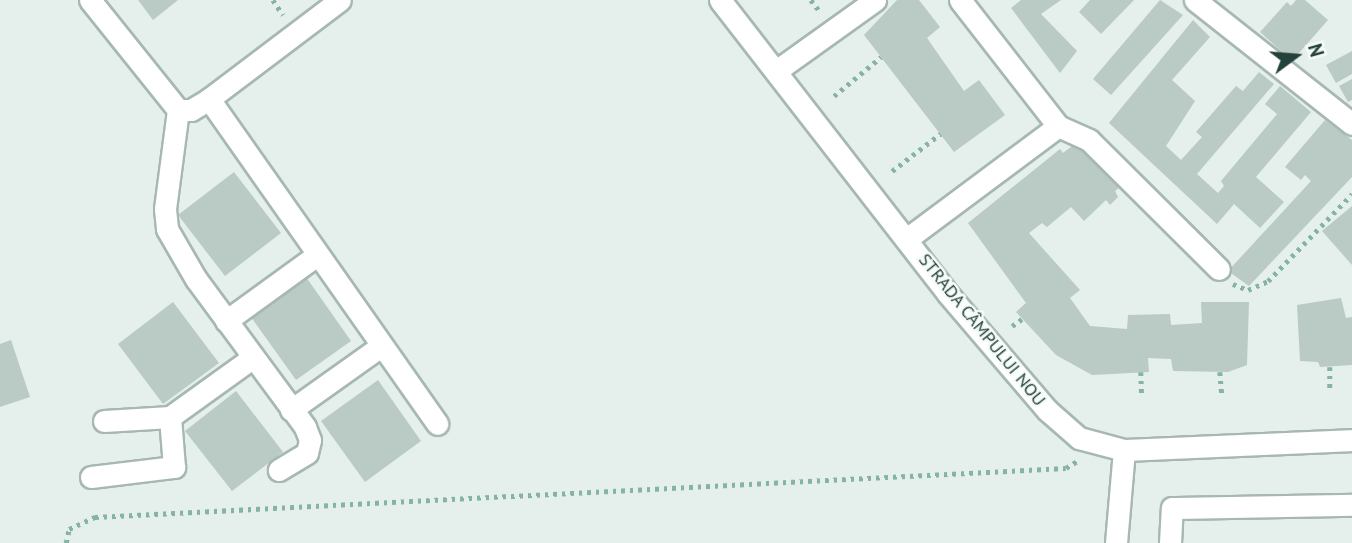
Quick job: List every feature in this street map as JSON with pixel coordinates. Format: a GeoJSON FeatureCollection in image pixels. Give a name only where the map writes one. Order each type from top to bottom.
{"type":"FeatureCollection","features":[{"type":"Feature","properties":{"kind":"street"},"geometry":{"type":"LineString","coordinates":[[90,0],[178,110],[167,229],[178,253],[292,410],[310,440],[307,453],[279,470]]}},
{"type":"Feature","properties":{"kind":"street"},"geometry":{"type":"LineString","coordinates":[[178,110],[191,110],[209,99],[340,0]]}},
{"type":"Feature","properties":{"kind":"street","name":"STRADA CÂMPULUI NOU"},"geometry":{"type":"LineString","coordinates":[[720,0],[908,238],[948,294],[1046,411],[1079,438],[1101,447],[1124,450],[1352,440]]}},
{"type":"Feature","properties":{"kind":"street"},"geometry":{"type":"LineString","coordinates":[[776,71],[875,0]]}},
{"type":"Feature","properties":{"kind":"street"},"geometry":{"type":"LineString","coordinates":[[960,0],[1058,125],[1088,139],[1219,268]]}},
{"type":"Feature","properties":{"kind":"street"},"geometry":{"type":"LineString","coordinates":[[1195,0],[1352,124]]}},
{"type":"Feature","properties":{"kind":"street"},"geometry":{"type":"LineString","coordinates":[[209,99],[437,425]]}},
{"type":"Feature","properties":{"kind":"street"},"geometry":{"type":"LineString","coordinates":[[908,238],[1058,125]]}},
{"type":"Feature","properties":{"kind":"street"},"geometry":{"type":"LineString","coordinates":[[226,320],[317,255]]}},
{"type":"Feature","properties":{"kind":"street"},"geometry":{"type":"LineString","coordinates":[[292,410],[381,346]]}},
{"type":"Feature","properties":{"kind":"street"},"geometry":{"type":"LineString","coordinates":[[104,421],[170,418],[252,358]]}},
{"type":"Feature","properties":{"kind":"street"},"geometry":{"type":"LineString","coordinates":[[91,477],[174,467],[170,418]]}},
{"type":"Feature","properties":{"kind":"street"},"geometry":{"type":"LineString","coordinates":[[1116,543],[1124,450]]}},
{"type":"Feature","properties":{"kind":"street"},"geometry":{"type":"LineString","coordinates":[[1170,543],[1172,508],[1352,505]]}},
{"type":"Feature","properties":{"kind":"path"},"geometry":{"type":"LineString","coordinates":[[834,96],[881,57]]}},
{"type":"Feature","properties":{"kind":"path"},"geometry":{"type":"LineString","coordinates":[[892,171],[940,134]]}},
{"type":"Feature","properties":{"kind":"path"},"geometry":{"type":"LineString","coordinates":[[1219,268],[1237,288],[1260,286],[1352,194]]}},
{"type":"Feature","properties":{"kind":"path"},"geometry":{"type":"LineString","coordinates":[[1012,326],[1022,319]]}},
{"type":"Feature","properties":{"kind":"path"},"geometry":{"type":"LineString","coordinates":[[1330,367],[1330,389]]}},
{"type":"Feature","properties":{"kind":"path"},"geometry":{"type":"LineString","coordinates":[[1141,372],[1142,397]]}},
{"type":"Feature","properties":{"kind":"path"},"geometry":{"type":"LineString","coordinates":[[1220,372],[1222,394]]}},
{"type":"Feature","properties":{"kind":"path"},"geometry":{"type":"LineString","coordinates":[[66,543],[69,529],[95,517],[1066,468],[1101,447]]}},
{"type":"Feature","properties":{"kind":"building"},"geometry":{"type":"Polygon","coordinates":[[[138,0],[178,0],[153,20],[138,0]]]}},
{"type":"Feature","properties":{"kind":"building"},"geometry":{"type":"Polygon","coordinates":[[[897,0],[919,0],[940,27],[927,38],[964,91],[979,80],[1005,115],[954,152],[864,35],[897,0]]]}},
{"type":"Feature","properties":{"kind":"building"},"geometry":{"type":"Polygon","coordinates":[[[1021,0],[1061,0],[1041,14],[1077,51],[1060,73],[1011,8],[1021,0]]]}},
{"type":"Feature","properties":{"kind":"building"},"geometry":{"type":"Polygon","coordinates":[[[1090,0],[1134,0],[1101,34],[1079,12],[1090,0]]]}},
{"type":"Feature","properties":{"kind":"building"},"geometry":{"type":"Polygon","coordinates":[[[1160,0],[1183,15],[1111,95],[1093,79],[1160,0]]]}},
{"type":"Feature","properties":{"kind":"building"},"geometry":{"type":"Polygon","coordinates":[[[1296,0],[1305,0],[1328,20],[1292,61],[1260,32],[1287,2],[1291,6],[1296,0]]]}},
{"type":"Feature","properties":{"kind":"building"},"geometry":{"type":"Polygon","coordinates":[[[1193,20],[1210,37],[1172,80],[1195,101],[1166,146],[1181,160],[1202,137],[1196,132],[1236,86],[1243,91],[1259,72],[1274,84],[1197,174],[1218,193],[1224,186],[1221,181],[1277,114],[1265,104],[1280,86],[1311,112],[1256,177],[1284,202],[1260,228],[1234,204],[1217,224],[1109,123],[1193,20]]]}},
{"type":"Feature","properties":{"kind":"building"},"geometry":{"type":"Polygon","coordinates":[[[1352,51],[1352,74],[1336,83],[1326,65],[1352,51]]]}},
{"type":"Feature","properties":{"kind":"building"},"geometry":{"type":"Polygon","coordinates":[[[1352,79],[1352,100],[1348,102],[1339,86],[1352,79]]]}},
{"type":"Feature","properties":{"kind":"building"},"geometry":{"type":"Polygon","coordinates":[[[1325,120],[1352,140],[1352,177],[1249,286],[1228,271],[1311,181],[1305,175],[1301,180],[1285,167],[1325,120]]]}},
{"type":"Feature","properties":{"kind":"building"},"geometry":{"type":"Polygon","coordinates":[[[1076,143],[1120,187],[1115,191],[1118,197],[1110,205],[1106,200],[1084,221],[1071,207],[1047,227],[1042,223],[1029,233],[1080,290],[1070,298],[1090,326],[1127,329],[1128,315],[1170,314],[1171,325],[1202,323],[1201,302],[1249,302],[1247,365],[1228,372],[1173,371],[1171,359],[1148,358],[1149,372],[1092,375],[1056,355],[1016,312],[1026,303],[968,223],[1060,149],[1063,153],[1076,143]]]}},
{"type":"Feature","properties":{"kind":"building"},"geometry":{"type":"Polygon","coordinates":[[[234,172],[281,233],[225,276],[178,215],[234,172]]]}},
{"type":"Feature","properties":{"kind":"building"},"geometry":{"type":"Polygon","coordinates":[[[1352,206],[1352,265],[1322,231],[1352,206]]]}},
{"type":"Feature","properties":{"kind":"building"},"geometry":{"type":"Polygon","coordinates":[[[306,277],[351,341],[296,380],[251,317],[306,277]]]}},
{"type":"Feature","properties":{"kind":"building"},"geometry":{"type":"Polygon","coordinates":[[[1341,298],[1346,318],[1352,317],[1352,365],[1320,367],[1318,362],[1300,361],[1297,305],[1341,298]]]}},
{"type":"Feature","properties":{"kind":"building"},"geometry":{"type":"Polygon","coordinates":[[[173,302],[219,363],[163,404],[118,344],[173,302]]]}},
{"type":"Feature","properties":{"kind":"building"},"geometry":{"type":"Polygon","coordinates":[[[11,340],[30,397],[0,407],[0,344],[11,340]]]}},
{"type":"Feature","properties":{"kind":"building"},"geometry":{"type":"Polygon","coordinates":[[[378,380],[421,441],[365,482],[321,421],[378,380]]]}},
{"type":"Feature","properties":{"kind":"building"},"geometry":{"type":"Polygon","coordinates":[[[236,391],[283,452],[232,491],[185,431],[236,391]]]}}]}
